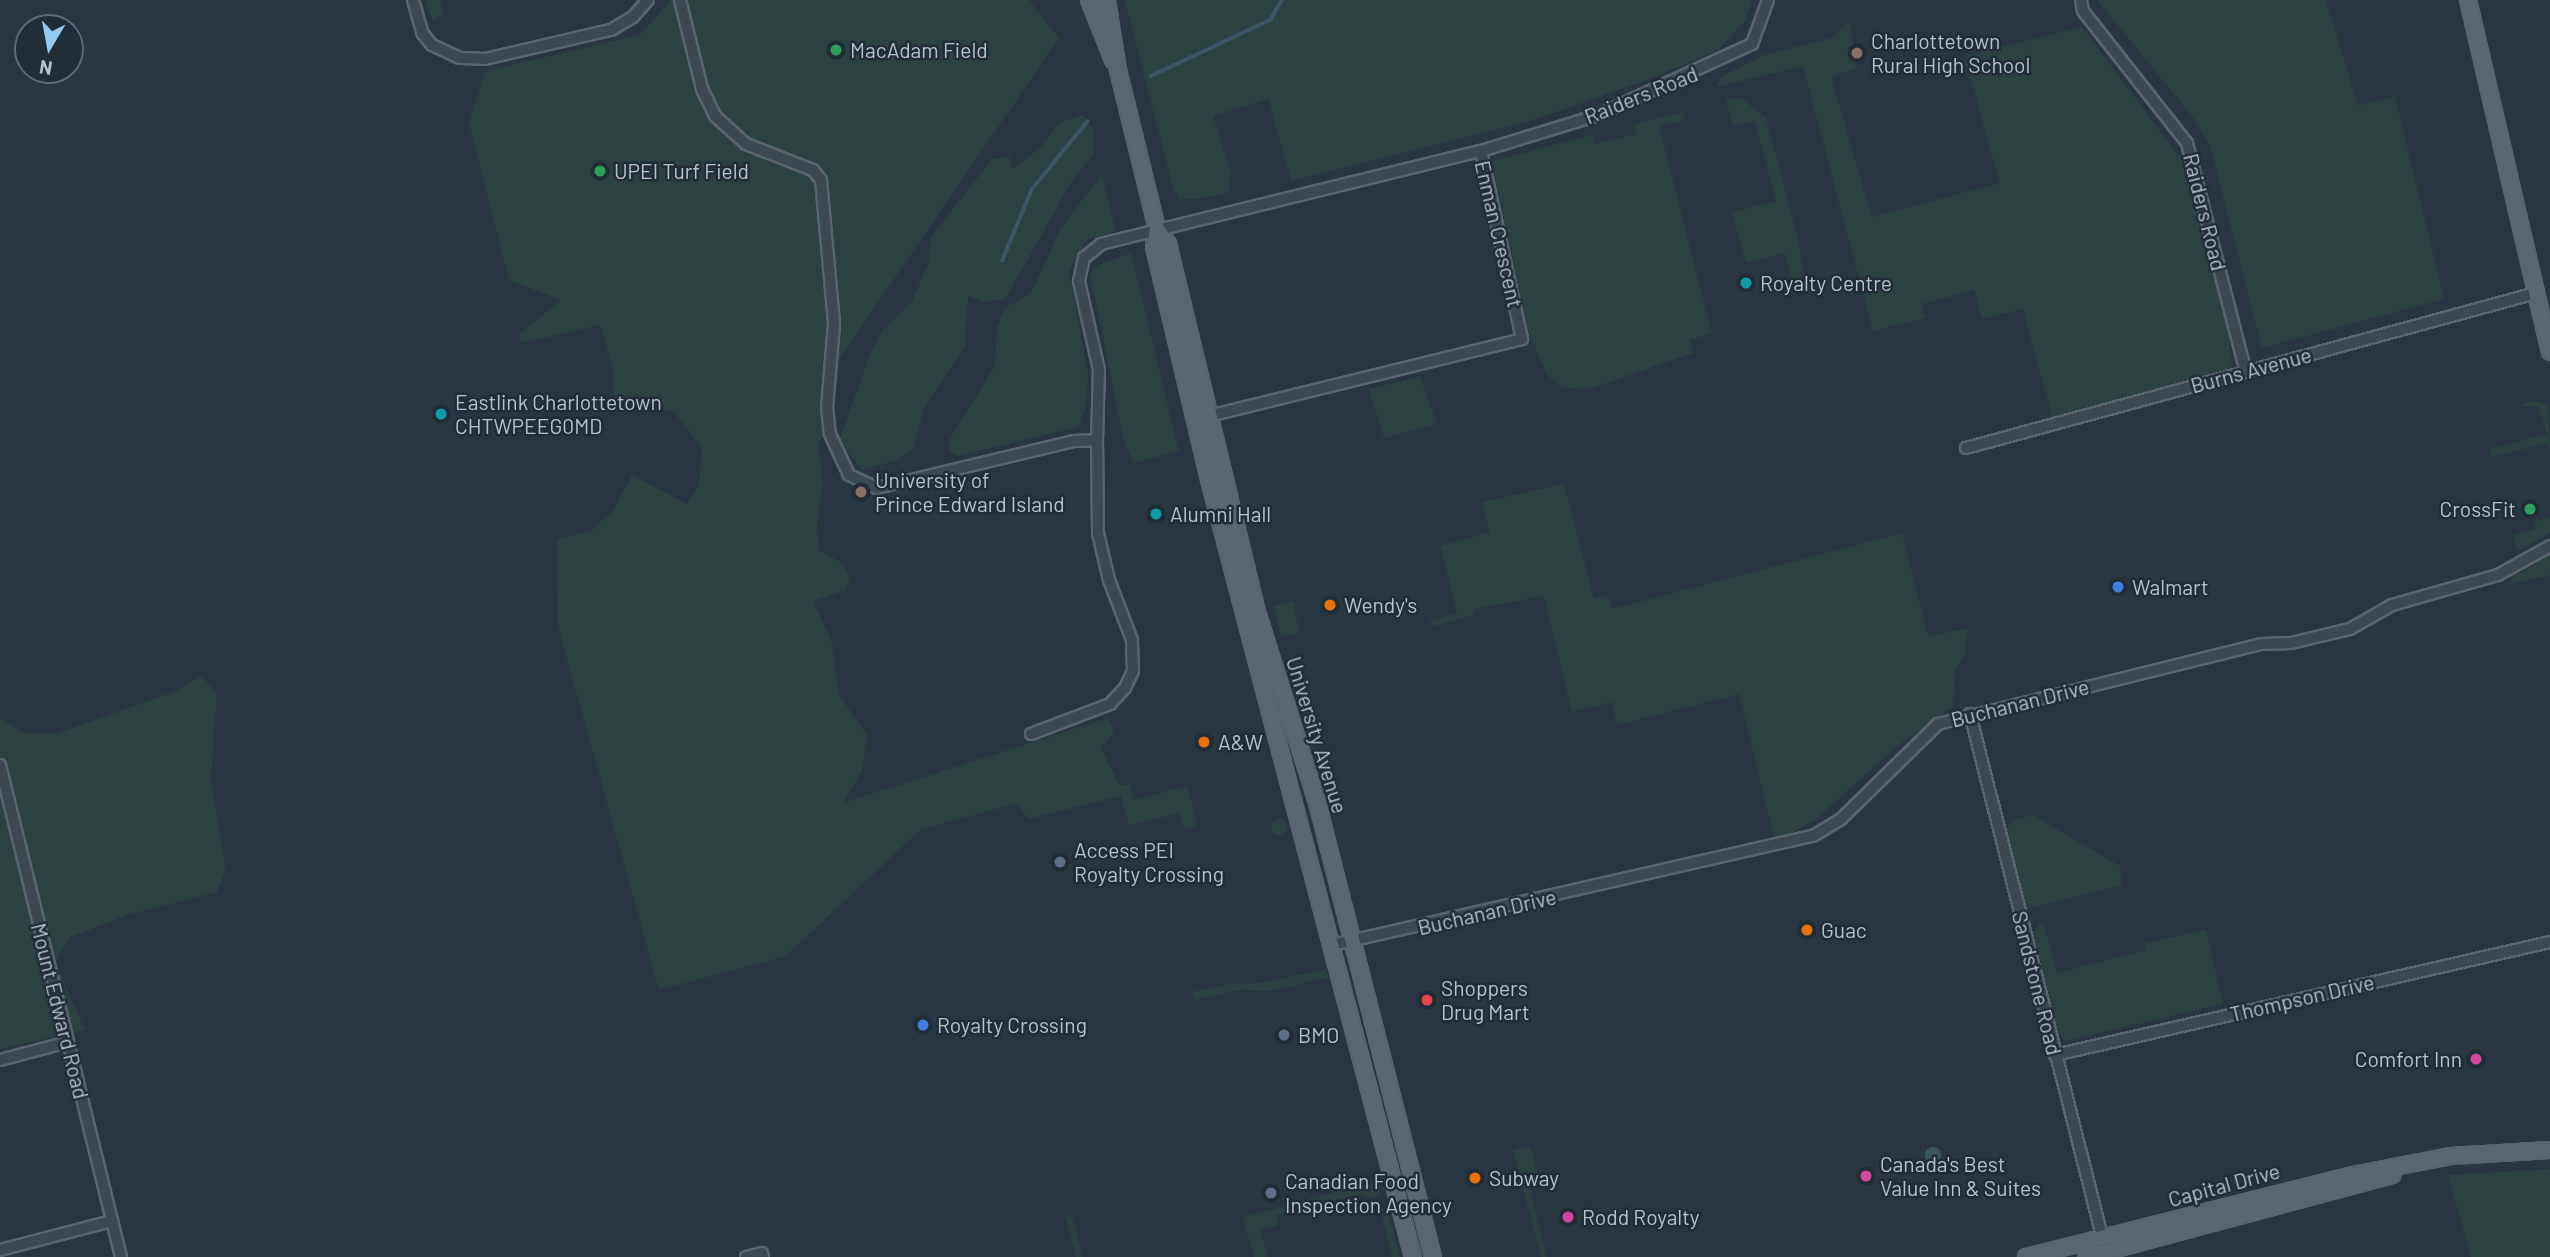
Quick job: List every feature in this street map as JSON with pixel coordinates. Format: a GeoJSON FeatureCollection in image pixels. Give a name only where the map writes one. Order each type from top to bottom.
{"type":"FeatureCollection","features":[{"type":"Feature","properties":{"kind":"main road","name":"University Avenue"},"geometry":{"type":"LineString","coordinates":[[1089,0],[1118,71]]}},
{"type":"Feature","properties":{"kind":"main road","name":"University Avenue"},"geometry":{"type":"LineString","coordinates":[[1107,0],[1118,71],[1185,382],[1413,1257]]}},
{"type":"Feature","properties":{"kind":"main road"},"geometry":{"type":"LineString","coordinates":[[2468,0],[2550,352]]}},
{"type":"Feature","properties":{"kind":"main road","name":"University Avenue"},"geometry":{"type":"LineString","coordinates":[[1151,230],[1168,244],[1258,615],[1317,802],[1433,1252]]}},
{"type":"Feature","properties":{"kind":"main road","name":"Capital Drive"},"geometry":{"type":"LineString","coordinates":[[2026,1257],[2105,1249],[2355,1187],[2435,1160],[2550,1150]]}},
{"type":"Feature","properties":{"kind":"main road","name":"Capital Drive"},"geometry":{"type":"LineString","coordinates":[[2086,1257],[2105,1249]]}},
{"type":"Feature","properties":{"kind":"street"},"geometry":{"type":"LineString","coordinates":[[413,0],[423,34],[432,45],[460,58],[485,59],[611,30],[633,17],[648,0]]}},
{"type":"Feature","properties":{"kind":"street"},"geometry":{"type":"LineString","coordinates":[[680,0],[702,89],[715,116],[746,144],[813,170],[821,180],[835,340],[827,419],[834,449],[849,475],[867,486],[889,487],[1074,441],[1097,440],[1098,533],[1108,580],[1132,640],[1133,671],[1125,688],[1110,704],[1031,734]]}},
{"type":"Feature","properties":{"kind":"street","name":"Raiders Road"},"geometry":{"type":"LineString","coordinates":[[1481,150],[1598,115],[1700,71],[1752,44],[1768,0]]}},
{"type":"Feature","properties":{"kind":"street","name":"Raiders Road"},"geometry":{"type":"LineString","coordinates":[[2081,0],[2083,11],[2187,143],[2246,372]]}},
{"type":"Feature","properties":{"kind":"street","name":"Enman Crescent"},"geometry":{"type":"LineString","coordinates":[[1097,440],[1099,377],[1080,292],[1080,269],[1084,258],[1101,244],[1481,150],[1522,339],[1209,416]]}},
{"type":"Feature","properties":{"kind":"street","name":"Burns Avenue"},"geometry":{"type":"LineString","coordinates":[[1966,448],[2536,293]]}},
{"type":"Feature","properties":{"kind":"street","name":"Buchanan Drive"},"geometry":{"type":"LineString","coordinates":[[1332,946],[1813,836],[1841,819],[1938,724],[2261,644],[2286,643],[2350,629],[2392,605],[2498,575],[2550,546]]}},
{"type":"Feature","properties":{"kind":"street","name":"Sandstone Road"},"geometry":{"type":"LineString","coordinates":[[1970,714],[2105,1249]]}},
{"type":"Feature","properties":{"kind":"street","name":"Mount Edward Road"},"geometry":{"type":"LineString","coordinates":[[0,765],[121,1257]]}},
{"type":"Feature","properties":{"kind":"street","name":"Thompson Drive"},"geometry":{"type":"LineString","coordinates":[[2055,1055],[2550,942]]}},
{"type":"Feature","properties":{"kind":"street"},"geometry":{"type":"LineString","coordinates":[[0,1060],[68,1042]]}},
{"type":"Feature","properties":{"kind":"street"},"geometry":{"type":"LineString","coordinates":[[0,1250],[111,1221]]}},
{"type":"Feature","properties":{"kind":"street"},"geometry":{"type":"LineString","coordinates":[[746,1257],[762,1255]]}},
{"type":"Feature","properties":{"kind":"green space"},"geometry":{"type":"Polygon","coordinates":[[[425,0],[440,0],[444,14],[432,21],[425,0]]]}},
{"type":"Feature","properties":{"kind":"green space"},"geometry":{"type":"Polygon","coordinates":[[[671,0],[1029,0],[1059,38],[840,358],[834,416],[818,445],[823,482],[817,524],[819,550],[842,563],[850,577],[846,590],[813,601],[831,639],[839,695],[867,735],[862,771],[843,803],[1108,718],[1114,731],[1101,748],[1120,786],[1129,784],[1134,800],[1188,786],[1197,826],[1184,829],[1180,813],[1129,825],[1121,796],[1028,819],[1017,803],[920,830],[786,956],[659,990],[558,626],[557,539],[591,531],[613,511],[632,475],[687,504],[699,486],[702,448],[673,411],[615,398],[612,364],[600,325],[522,343],[518,335],[561,300],[509,280],[469,123],[485,71],[640,35],[671,0]]]}},
{"type":"Feature","properties":{"kind":"green space"},"geometry":{"type":"Polygon","coordinates":[[[1125,0],[1752,0],[1745,21],[1718,50],[1647,80],[1527,122],[1291,181],[1268,99],[1213,116],[1231,172],[1228,193],[1199,199],[1179,199],[1173,189],[1125,0]]]}},
{"type":"Feature","properties":{"kind":"green space"},"geometry":{"type":"Polygon","coordinates":[[[2097,0],[2326,0],[2358,106],[2395,96],[2444,299],[2262,348],[2210,145],[2192,116],[2097,0]]]}},
{"type":"Feature","properties":{"kind":"green space"},"geometry":{"type":"Polygon","coordinates":[[[1849,21],[1857,68],[1831,77],[1872,217],[2000,183],[1964,56],[2082,27],[2182,160],[2227,321],[2232,368],[2052,417],[2023,309],[1982,319],[1974,290],[1922,304],[1925,318],[1873,331],[1803,66],[1716,87],[1721,77],[1764,55],[1832,38],[1849,21]]]}},
{"type":"Feature","properties":{"kind":"green space"},"geometry":{"type":"Polygon","coordinates":[[[1740,97],[1766,118],[1800,247],[1803,270],[1795,292],[1785,253],[1746,263],[1732,212],[1776,201],[1755,121],[1733,126],[1726,100],[1740,97]]]}},
{"type":"Feature","properties":{"kind":"green space"},"geometry":{"type":"Polygon","coordinates":[[[1683,112],[1685,120],[1659,126],[1712,333],[1690,340],[1693,353],[1589,389],[1563,388],[1547,375],[1528,330],[1492,161],[1593,135],[1595,144],[1636,134],[1634,124],[1683,112]]]}},
{"type":"Feature","properties":{"kind":"green space"},"geometry":{"type":"Polygon","coordinates":[[[1082,115],[1094,131],[1094,153],[1072,181],[1005,299],[983,302],[968,296],[965,346],[924,408],[913,449],[897,460],[861,470],[840,438],[869,357],[882,331],[912,301],[928,265],[931,237],[992,159],[1009,156],[1012,169],[1040,148],[1060,122],[1082,115]]]}},
{"type":"Feature","properties":{"kind":"green space"},"geometry":{"type":"Polygon","coordinates":[[[1102,174],[1116,231],[1086,240],[1069,270],[1088,374],[1086,406],[1078,427],[959,456],[950,452],[948,442],[995,366],[997,327],[1005,308],[1031,293],[1061,228],[1102,174]]]}},
{"type":"Feature","properties":{"kind":"green space"},"geometry":{"type":"Polygon","coordinates":[[[1131,253],[1179,451],[1133,463],[1123,436],[1090,275],[1094,267],[1131,253]]]}},
{"type":"Feature","properties":{"kind":"green space"},"geometry":{"type":"Polygon","coordinates":[[[1420,377],[1437,424],[1384,438],[1369,389],[1420,377]]]}},
{"type":"Feature","properties":{"kind":"green space"},"geometry":{"type":"Polygon","coordinates":[[[2532,401],[2548,404],[2550,451],[2547,443],[2492,457],[2490,449],[2547,434],[2538,406],[2519,406],[2532,401]]]}},
{"type":"Feature","properties":{"kind":"green space"},"geometry":{"type":"Polygon","coordinates":[[[1564,484],[1594,599],[1608,595],[1612,609],[1902,533],[1928,636],[1968,628],[1965,654],[1955,670],[1953,707],[1896,747],[1814,821],[1775,841],[1739,694],[1617,725],[1612,702],[1572,712],[1544,596],[1475,609],[1473,615],[1431,627],[1430,621],[1457,613],[1440,546],[1490,532],[1482,502],[1564,484]]]}},
{"type":"Feature","properties":{"kind":"green space"},"geometry":{"type":"Polygon","coordinates":[[[2550,517],[2550,533],[2517,551],[2513,535],[2535,529],[2534,522],[2550,517]]]}},
{"type":"Feature","properties":{"kind":"green space"},"geometry":{"type":"Polygon","coordinates":[[[2550,555],[2550,575],[2507,585],[2510,579],[2550,555]]]}},
{"type":"Feature","properties":{"kind":"green space"},"geometry":{"type":"Polygon","coordinates":[[[1293,601],[1299,632],[1281,637],[1274,606],[1293,601]]]}},
{"type":"Feature","properties":{"kind":"green space"},"geometry":{"type":"Polygon","coordinates":[[[201,676],[217,693],[211,779],[226,870],[217,892],[127,915],[69,938],[55,963],[85,1030],[0,1049],[0,718],[26,734],[56,734],[176,691],[201,676]]]}},
{"type":"Feature","properties":{"kind":"green space"},"geometry":{"type":"Polygon","coordinates":[[[2033,815],[2120,866],[2122,885],[2027,909],[2005,831],[2014,819],[2033,815]]]}},
{"type":"Feature","properties":{"kind":"green space"},"geometry":{"type":"Polygon","coordinates":[[[1279,819],[1285,821],[1285,833],[1279,835],[1273,833],[1271,827],[1273,821],[1279,819]]]}},
{"type":"Feature","properties":{"kind":"green space"},"geometry":{"type":"Polygon","coordinates":[[[2039,923],[2044,924],[2057,973],[2146,950],[2146,943],[2206,930],[2223,1004],[2065,1041],[2057,1029],[2035,938],[2039,923]]]}},
{"type":"Feature","properties":{"kind":"green space"},"geometry":{"type":"Polygon","coordinates":[[[1326,969],[1328,977],[1272,991],[1240,990],[1194,1000],[1192,992],[1229,984],[1261,983],[1326,969]]]}},
{"type":"Feature","properties":{"kind":"green space"},"geometry":{"type":"Polygon","coordinates":[[[1530,1146],[1538,1174],[1529,1186],[1547,1257],[1541,1257],[1513,1150],[1530,1146]]]}},
{"type":"Feature","properties":{"kind":"green space"},"geometry":{"type":"Polygon","coordinates":[[[2550,1169],[2550,1257],[2471,1257],[2448,1175],[2550,1169]]]}},
{"type":"Feature","properties":{"kind":"green space"},"geometry":{"type":"Polygon","coordinates":[[[1380,1180],[1380,1193],[1372,1199],[1363,1193],[1277,1215],[1278,1225],[1260,1230],[1268,1257],[1254,1257],[1243,1217],[1380,1180]]]}},
{"type":"Feature","properties":{"kind":"green space"},"geometry":{"type":"Polygon","coordinates":[[[1381,1213],[1389,1215],[1400,1257],[1392,1257],[1381,1213]]]}},
{"type":"Feature","properties":{"kind":"green space"},"geometry":{"type":"Polygon","coordinates":[[[1065,1216],[1073,1217],[1083,1257],[1076,1257],[1065,1216]]]}},
{"type":"Feature","properties":{"kind":"water"},"geometry":{"type":"Polygon","coordinates":[[[1930,1147],[1936,1147],[1941,1155],[1939,1161],[1930,1163],[1925,1158],[1925,1152],[1930,1147]]]}},
{"type":"Feature","properties":{"kind":"waterway"},"geometry":{"type":"LineString","coordinates":[[1151,76],[1270,20],[1282,0]]}},
{"type":"Feature","properties":{"kind":"waterway"},"geometry":{"type":"LineString","coordinates":[[1002,261],[1032,189],[1087,122]]}},
{"type":"Feature","properties":{"kind":"place","name":"MacAdam Field"},"geometry":{"type":"Point","coordinates":[836,50]}},
{"type":"Feature","properties":{"kind":"place","name":"Charlottetown Rural High School"},"geometry":{"type":"Point","coordinates":[1857,53]}},
{"type":"Feature","properties":{"kind":"place","name":"UPEI Turf Field"},"geometry":{"type":"Point","coordinates":[600,171]}},
{"type":"Feature","properties":{"kind":"place","name":"Royalty Centre"},"geometry":{"type":"Point","coordinates":[1746,283]}},
{"type":"Feature","properties":{"kind":"place","name":"Eastlink Charlottetown CHTWPEEG0MD"},"geometry":{"type":"Point","coordinates":[441,414]}},
{"type":"Feature","properties":{"kind":"place","name":"University of Prince Edward Island"},"geometry":{"type":"Point","coordinates":[861,492]}},
{"type":"Feature","properties":{"kind":"place","name":"CrossFit"},"geometry":{"type":"Point","coordinates":[2530,509]}},
{"type":"Feature","properties":{"kind":"place","name":"Alumni Hall"},"geometry":{"type":"Point","coordinates":[1156,514]}},
{"type":"Feature","properties":{"kind":"place","name":"Walmart"},"geometry":{"type":"Point","coordinates":[2118,587]}},
{"type":"Feature","properties":{"kind":"place","name":"Wendy's"},"geometry":{"type":"Point","coordinates":[1330,605]}},
{"type":"Feature","properties":{"kind":"place","name":"A&W"},"geometry":{"type":"Point","coordinates":[1204,742]}},
{"type":"Feature","properties":{"kind":"place","name":"Access PEI Royalty Crossing"},"geometry":{"type":"Point","coordinates":[1060,862]}},
{"type":"Feature","properties":{"kind":"place","name":"Guac"},"geometry":{"type":"Point","coordinates":[1807,930]}},
{"type":"Feature","properties":{"kind":"place","name":"Shoppers Drug Mart"},"geometry":{"type":"Point","coordinates":[1427,1000]}},
{"type":"Feature","properties":{"kind":"place","name":"Royalty Crossing"},"geometry":{"type":"Point","coordinates":[923,1025]}},
{"type":"Feature","properties":{"kind":"place","name":"BMO"},"geometry":{"type":"Point","coordinates":[1284,1035]}},
{"type":"Feature","properties":{"kind":"place","name":"Comfort Inn"},"geometry":{"type":"Point","coordinates":[2476,1059]}},
{"type":"Feature","properties":{"kind":"place","name":"Canada's Best Value Inn & Suites"},"geometry":{"type":"Point","coordinates":[1866,1176]}},
{"type":"Feature","properties":{"kind":"place","name":"Subway"},"geometry":{"type":"Point","coordinates":[1475,1178]}},
{"type":"Feature","properties":{"kind":"place","name":"Canadian Food Inspection Agency"},"geometry":{"type":"Point","coordinates":[1271,1193]}},
{"type":"Feature","properties":{"kind":"place","name":"Rodd Royalty"},"geometry":{"type":"Point","coordinates":[1568,1217]}}]}
